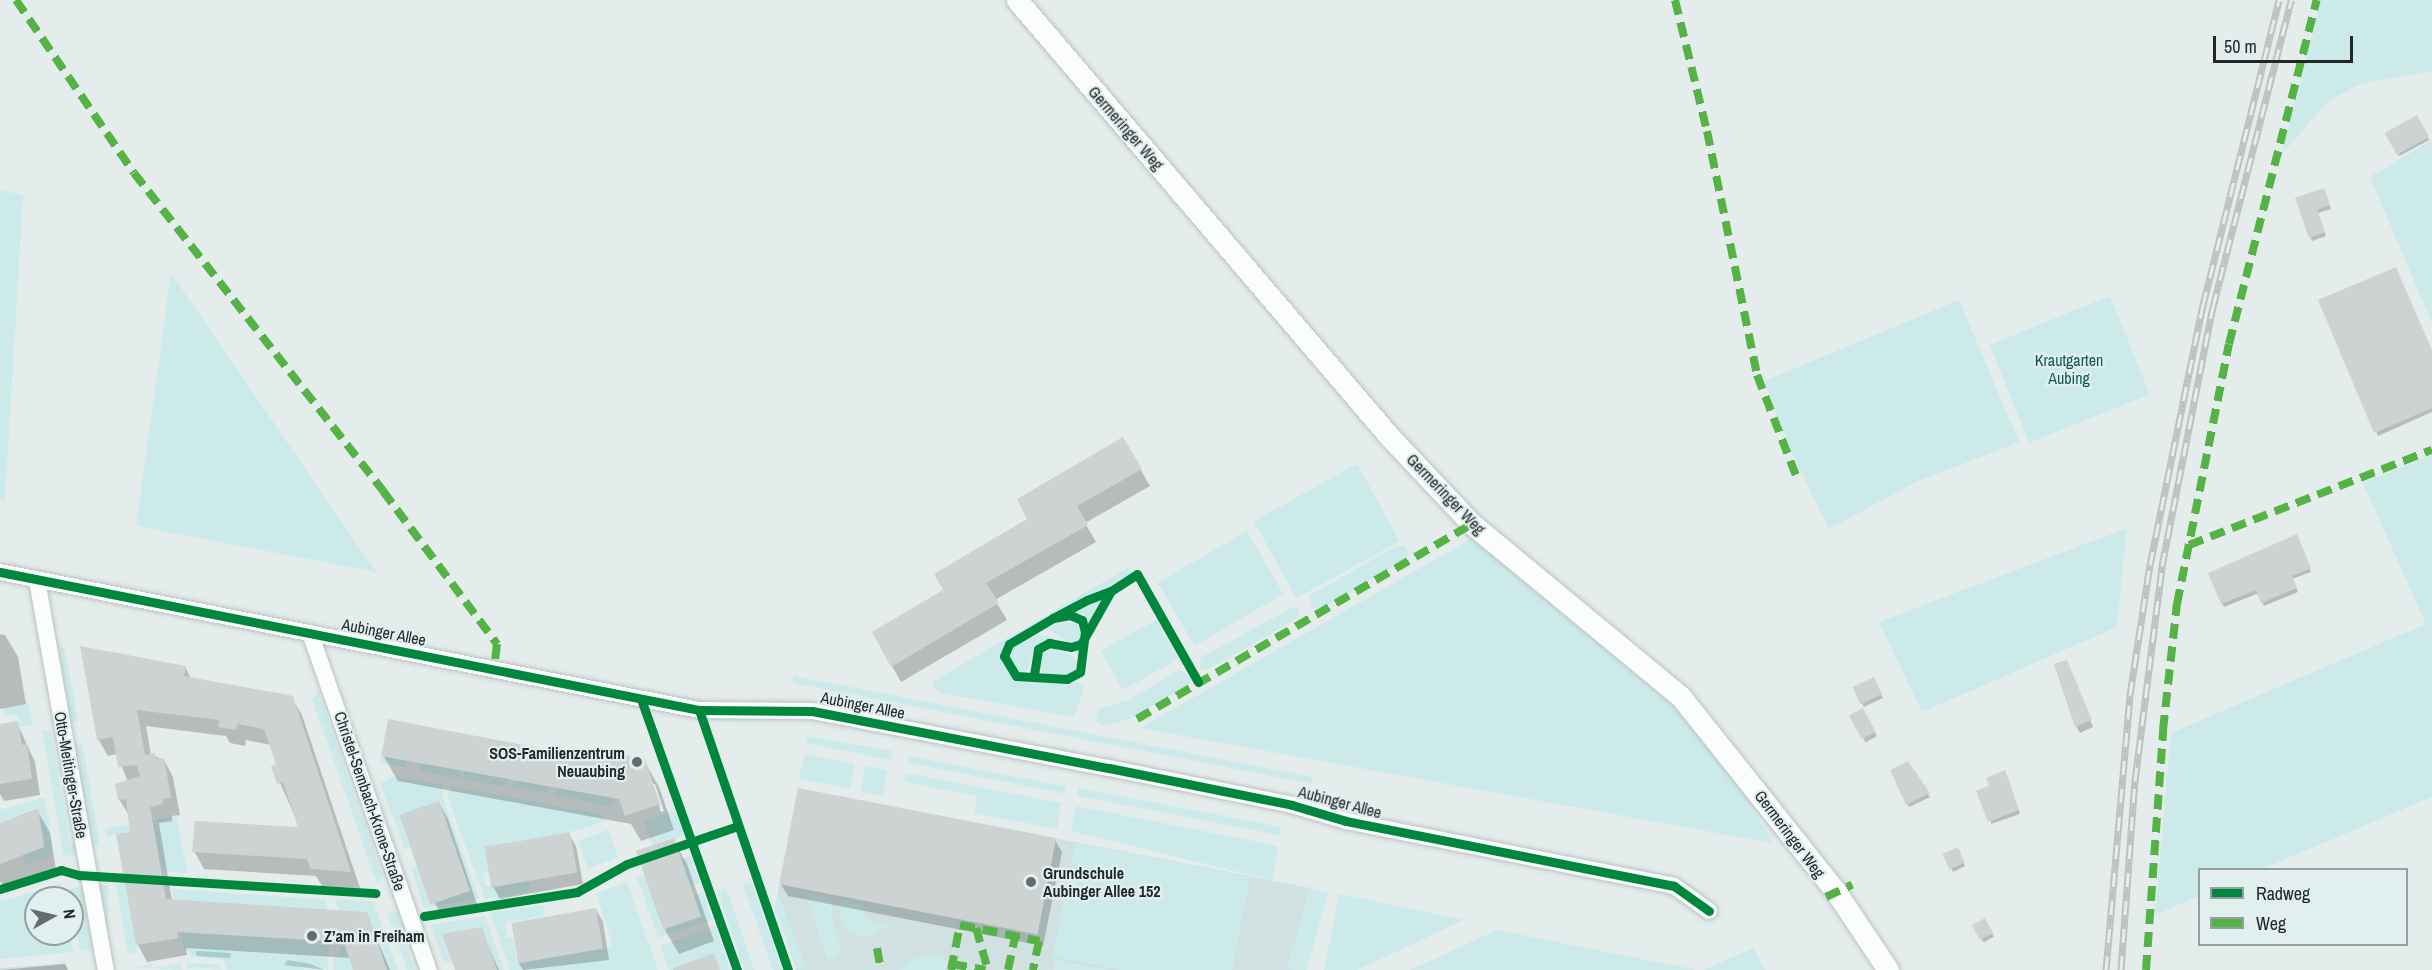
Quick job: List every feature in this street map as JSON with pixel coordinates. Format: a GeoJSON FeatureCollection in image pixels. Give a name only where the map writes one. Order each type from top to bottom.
{"type":"FeatureCollection","features":[{"type":"Feature","properties":{"kind":"street","name":"Germeringer Weg"},"geometry":{"type":"LineString","coordinates":[[1017,0],[1389,436],[1472,524],[1681,697],[1836,892],[1888,970]]}},
{"type":"Feature","properties":{"kind":"street","name":"Aubinger Allee"},"geometry":{"type":"LineString","coordinates":[[0,572],[699,710],[812,711],[1120,770],[1292,805],[1346,822],[1674,886],[1708,911]]}},
{"type":"Feature","properties":{"kind":"street","name":"Otto-Meitinger-Straße"},"geometry":{"type":"LineString","coordinates":[[37,580],[106,970]]}},
{"type":"Feature","properties":{"kind":"street","name":"Christel-Sembach-Krone-Straße"},"geometry":{"type":"LineString","coordinates":[[310,633],[429,970]]}},
{"type":"Feature","properties":{"kind":"shaded area","name":"Grundschule Aubinger Allee 152"},"geometry":{"type":"Polygon","coordinates":[[[798,788],[1310,888],[1294,970],[797,970],[775,908],[798,788]]]}},
{"type":"Feature","properties":{"kind":"shaded area"},"geometry":{"type":"Polygon","coordinates":[[[288,960],[311,964],[324,970],[284,965],[288,960]]]}},
{"type":"Feature","properties":{"kind":"shaded area"},"geometry":{"type":"Polygon","coordinates":[[[66,963],[67,970],[0,970],[0,968],[66,963]]]}},
{"type":"Feature","properties":{"kind":"green space"},"geometry":{"type":"Polygon","coordinates":[[[2321,0],[2432,0],[2432,71],[2360,84],[2328,101],[2282,154],[2321,0]]]}},
{"type":"Feature","properties":{"kind":"green space"},"geometry":{"type":"Polygon","coordinates":[[[2432,140],[2432,323],[2370,177],[2432,140]]]}},
{"type":"Feature","properties":{"kind":"green space"},"geometry":{"type":"Polygon","coordinates":[[[0,189],[23,196],[5,500],[0,499],[0,189]]]}},
{"type":"Feature","properties":{"kind":"green space"},"geometry":{"type":"Polygon","coordinates":[[[171,273],[376,572],[136,526],[171,273]]]}},
{"type":"Feature","properties":{"kind":"green space","name":"Krautgarten Aubing"},"geometry":{"type":"Polygon","coordinates":[[[2110,296],[2150,394],[2029,443],[1989,345],[2110,296]]]}},
{"type":"Feature","properties":{"kind":"green space"},"geometry":{"type":"Polygon","coordinates":[[[1959,300],[2019,442],[1916,482],[1829,529],[1793,455],[1764,381],[1959,300]]]}},
{"type":"Feature","properties":{"kind":"green space"},"geometry":{"type":"Polygon","coordinates":[[[2432,455],[2432,797],[2264,868],[2198,868],[2198,896],[2155,915],[2171,733],[2426,624],[2363,483],[2432,455]]]}},
{"type":"Feature","properties":{"kind":"green space"},"geometry":{"type":"Polygon","coordinates":[[[1357,464],[1400,541],[1296,598],[1254,521],[1357,464]]]}},
{"type":"Feature","properties":{"kind":"green space"},"geometry":{"type":"Polygon","coordinates":[[[2127,528],[2117,627],[1922,712],[1879,622],[2127,528]]]}},
{"type":"Feature","properties":{"kind":"green space"},"geometry":{"type":"Polygon","coordinates":[[[1247,531],[1284,594],[1194,646],[1158,582],[1247,531]]]}},
{"type":"Feature","properties":{"kind":"green space"},"geometry":{"type":"Polygon","coordinates":[[[1473,538],[1694,723],[1728,768],[1773,843],[1140,728],[1473,538]]]}},
{"type":"Feature","properties":{"kind":"green space"},"geometry":{"type":"Polygon","coordinates":[[[1405,546],[1409,552],[1406,559],[1321,609],[1312,608],[1310,595],[1395,547],[1405,546]]]}},
{"type":"Feature","properties":{"kind":"green space"},"geometry":{"type":"Polygon","coordinates":[[[1129,567],[1133,574],[1003,647],[1002,662],[1013,680],[1079,683],[1084,688],[1074,717],[940,693],[932,687],[933,682],[944,675],[1129,567]]]}},
{"type":"Feature","properties":{"kind":"green space"},"geometry":{"type":"Polygon","coordinates":[[[1105,599],[1091,628],[1082,613],[1073,613],[1105,599]]]}},
{"type":"Feature","properties":{"kind":"green space"},"geometry":{"type":"Polygon","coordinates":[[[1295,606],[1300,613],[1293,621],[1209,669],[1201,669],[1200,658],[1295,606]]]}},
{"type":"Feature","properties":{"kind":"green space"},"geometry":{"type":"Polygon","coordinates":[[[1156,620],[1178,659],[1123,690],[1101,651],[1156,620]]]}},
{"type":"Feature","properties":{"kind":"green space"},"geometry":{"type":"Polygon","coordinates":[[[1061,621],[1081,625],[1081,640],[1069,643],[1048,629],[1061,621]]]}},
{"type":"Feature","properties":{"kind":"green space"},"geometry":{"type":"Polygon","coordinates":[[[1036,635],[1048,636],[1051,641],[1035,647],[1026,674],[1016,671],[1009,656],[1012,649],[1036,635]]]}},
{"type":"Feature","properties":{"kind":"green space"},"geometry":{"type":"Polygon","coordinates":[[[59,645],[65,649],[78,721],[70,723],[59,645]]]}},
{"type":"Feature","properties":{"kind":"green space"},"geometry":{"type":"Polygon","coordinates":[[[1056,649],[1074,657],[1078,665],[1071,677],[1060,678],[1042,672],[1039,666],[1043,651],[1056,649]]]}},
{"type":"Feature","properties":{"kind":"green space"},"geometry":{"type":"Polygon","coordinates":[[[1180,669],[1191,679],[1189,684],[1134,717],[1104,726],[1096,722],[1098,709],[1127,701],[1180,669]]]}},
{"type":"Feature","properties":{"kind":"green space"},"geometry":{"type":"Polygon","coordinates":[[[794,676],[1313,777],[1312,784],[793,683],[794,676]]]}},
{"type":"Feature","properties":{"kind":"green space"},"geometry":{"type":"Polygon","coordinates":[[[319,693],[381,872],[386,872],[377,884],[312,699],[319,693]]]}},
{"type":"Feature","properties":{"kind":"green space"},"geometry":{"type":"Polygon","coordinates":[[[29,703],[33,725],[20,727],[17,715],[5,715],[4,707],[29,703]]]}},
{"type":"Feature","properties":{"kind":"green space"},"geometry":{"type":"Polygon","coordinates":[[[50,729],[70,844],[75,843],[77,853],[64,856],[42,731],[50,729]]]}},
{"type":"Feature","properties":{"kind":"green space"},"geometry":{"type":"Polygon","coordinates":[[[807,736],[892,751],[891,760],[805,743],[807,736]]]}},
{"type":"Feature","properties":{"kind":"green space"},"geometry":{"type":"Polygon","coordinates":[[[82,742],[100,845],[92,847],[74,743],[82,742]]]}},
{"type":"Feature","properties":{"kind":"green space"},"geometry":{"type":"Polygon","coordinates":[[[520,752],[522,781],[550,787],[548,794],[513,787],[520,752]]]}},
{"type":"Feature","properties":{"kind":"green space"},"geometry":{"type":"Polygon","coordinates":[[[804,754],[855,764],[850,788],[799,779],[804,754]]]}},
{"type":"Feature","properties":{"kind":"green space"},"geometry":{"type":"Polygon","coordinates":[[[381,756],[408,761],[406,768],[380,763],[381,756]]]}},
{"type":"Feature","properties":{"kind":"green space"},"geometry":{"type":"Polygon","coordinates":[[[909,756],[1066,787],[1065,793],[908,763],[909,756]]]}},
{"type":"Feature","properties":{"kind":"green space"},"geometry":{"type":"Polygon","coordinates":[[[505,760],[511,761],[506,787],[463,779],[465,771],[501,778],[505,760]]]}},
{"type":"Feature","properties":{"kind":"green space"},"geometry":{"type":"Polygon","coordinates":[[[421,763],[461,771],[460,779],[419,771],[421,763]]]}},
{"type":"Feature","properties":{"kind":"green space"},"geometry":{"type":"Polygon","coordinates":[[[865,766],[888,770],[883,796],[860,792],[865,766]]]}},
{"type":"Feature","properties":{"kind":"green space"},"geometry":{"type":"Polygon","coordinates":[[[906,773],[1061,803],[1057,829],[974,813],[977,796],[904,782],[906,773]]]}},
{"type":"Feature","properties":{"kind":"green space"},"geometry":{"type":"Polygon","coordinates":[[[395,776],[443,785],[442,795],[479,899],[424,908],[411,868],[418,865],[470,890],[440,801],[400,816],[411,847],[405,849],[380,783],[395,776]]]}},
{"type":"Feature","properties":{"kind":"green space"},"geometry":{"type":"Polygon","coordinates":[[[450,786],[604,815],[606,821],[570,832],[484,847],[488,871],[483,872],[485,886],[529,880],[530,892],[485,899],[448,797],[450,786]]]}},
{"type":"Feature","properties":{"kind":"green space"},"geometry":{"type":"Polygon","coordinates":[[[555,787],[614,798],[611,807],[553,795],[555,787]]]}},
{"type":"Feature","properties":{"kind":"green space"},"geometry":{"type":"Polygon","coordinates":[[[1079,788],[1281,827],[1280,835],[1077,796],[1079,788]]]}},
{"type":"Feature","properties":{"kind":"green space"},"geometry":{"type":"Polygon","coordinates":[[[45,797],[54,855],[25,865],[24,854],[46,847],[38,807],[0,822],[0,810],[45,797]]]}},
{"type":"Feature","properties":{"kind":"green space"},"geometry":{"type":"Polygon","coordinates":[[[1076,806],[1278,846],[1272,880],[1071,831],[1076,806]]]}},
{"type":"Feature","properties":{"kind":"green space"},"geometry":{"type":"Polygon","coordinates":[[[675,810],[684,835],[653,847],[644,821],[675,810]]]}},
{"type":"Feature","properties":{"kind":"green space"},"geometry":{"type":"Polygon","coordinates":[[[177,816],[187,873],[162,871],[154,828],[106,836],[105,828],[177,816]]]}},
{"type":"Feature","properties":{"kind":"green space"},"geometry":{"type":"Polygon","coordinates":[[[608,830],[618,857],[588,868],[578,841],[608,830]]]}},
{"type":"Feature","properties":{"kind":"green space"},"geometry":{"type":"Polygon","coordinates":[[[1075,843],[1250,877],[1232,970],[1122,970],[1053,957],[1075,843]]]}},
{"type":"Feature","properties":{"kind":"green space"},"geometry":{"type":"Polygon","coordinates":[[[691,856],[700,883],[690,886],[681,859],[691,856]]]}},
{"type":"Feature","properties":{"kind":"green space"},"geometry":{"type":"Polygon","coordinates":[[[645,876],[664,930],[701,917],[694,895],[703,892],[712,920],[658,938],[637,878],[645,876]]]}},
{"type":"Feature","properties":{"kind":"green space"},"geometry":{"type":"Polygon","coordinates":[[[627,882],[658,970],[510,970],[490,913],[544,905],[545,916],[505,923],[507,938],[513,937],[517,962],[613,946],[596,893],[627,882]]]}},
{"type":"Feature","properties":{"kind":"green space"},"geometry":{"type":"Polygon","coordinates":[[[751,882],[782,969],[780,970],[773,970],[743,885],[751,882]]]}},
{"type":"Feature","properties":{"kind":"green space"},"geometry":{"type":"Polygon","coordinates":[[[125,884],[137,952],[128,954],[116,886],[125,884]]]}},
{"type":"Feature","properties":{"kind":"green space"},"geometry":{"type":"Polygon","coordinates":[[[99,885],[108,885],[108,956],[99,956],[99,885]]]}},
{"type":"Feature","properties":{"kind":"green space"},"geometry":{"type":"Polygon","coordinates":[[[84,886],[96,945],[93,949],[80,951],[79,946],[84,946],[84,886]]]}},
{"type":"Feature","properties":{"kind":"green space"},"geometry":{"type":"Polygon","coordinates":[[[726,888],[754,970],[745,970],[717,891],[726,888]]]}},
{"type":"Feature","properties":{"kind":"green space"},"geometry":{"type":"Polygon","coordinates":[[[1310,888],[1328,893],[1306,970],[1287,969],[1310,888]]]}},
{"type":"Feature","properties":{"kind":"green space"},"geometry":{"type":"Polygon","coordinates":[[[173,889],[327,900],[326,911],[172,900],[173,889]]]}},
{"type":"Feature","properties":{"kind":"green space"},"geometry":{"type":"Polygon","coordinates":[[[804,893],[832,898],[832,917],[841,947],[836,957],[828,959],[804,893]]]}},
{"type":"Feature","properties":{"kind":"green space"},"geometry":{"type":"Polygon","coordinates":[[[1339,894],[1464,920],[1357,970],[1324,970],[1339,894]]]}},
{"type":"Feature","properties":{"kind":"green space"},"geometry":{"type":"Polygon","coordinates":[[[24,895],[24,946],[72,946],[73,952],[0,959],[0,902],[24,895]]]}},
{"type":"Feature","properties":{"kind":"green space"},"geometry":{"type":"Polygon","coordinates":[[[778,895],[806,967],[798,970],[775,908],[778,895]]]}},
{"type":"Feature","properties":{"kind":"green space"},"geometry":{"type":"Polygon","coordinates":[[[335,899],[373,901],[383,929],[373,932],[367,912],[338,910],[335,899]]]}},
{"type":"Feature","properties":{"kind":"green space"},"geometry":{"type":"Polygon","coordinates":[[[839,899],[861,904],[866,918],[877,924],[894,922],[872,936],[851,934],[842,925],[839,899]]]}},
{"type":"Feature","properties":{"kind":"green space"},"geometry":{"type":"Polygon","coordinates":[[[387,912],[401,913],[406,928],[401,931],[415,970],[407,970],[387,912]]]}},
{"type":"Feature","properties":{"kind":"green space"},"geometry":{"type":"Polygon","coordinates":[[[485,916],[504,970],[497,970],[482,927],[442,934],[452,961],[444,963],[430,925],[485,916]]]}},
{"type":"Feature","properties":{"kind":"green space"},"geometry":{"type":"Polygon","coordinates":[[[715,926],[730,970],[720,970],[714,953],[677,966],[677,970],[669,970],[660,946],[715,926]]]}},
{"type":"Feature","properties":{"kind":"green space"},"geometry":{"type":"Polygon","coordinates":[[[1497,930],[1697,970],[1410,970],[1497,930]]]}},
{"type":"Feature","properties":{"kind":"green space"},"geometry":{"type":"Polygon","coordinates":[[[181,932],[330,941],[328,970],[301,964],[285,964],[310,970],[227,970],[224,960],[190,956],[189,950],[184,950],[181,932]]]}},
{"type":"Feature","properties":{"kind":"green space"},"geometry":{"type":"Polygon","coordinates":[[[378,943],[388,943],[398,970],[387,970],[378,943]]]}},
{"type":"Feature","properties":{"kind":"green space"},"geometry":{"type":"Polygon","coordinates":[[[343,944],[353,970],[333,970],[334,958],[343,944]]]}},
{"type":"Feature","properties":{"kind":"green space"},"geometry":{"type":"Polygon","coordinates":[[[1753,948],[1765,970],[1704,970],[1753,948]]]}},
{"type":"Feature","properties":{"kind":"green space"},"geometry":{"type":"Polygon","coordinates":[[[934,953],[946,960],[948,970],[899,970],[909,961],[934,953]]]}},
{"type":"Feature","properties":{"kind":"green space"},"geometry":{"type":"Polygon","coordinates":[[[1055,960],[1109,970],[1053,970],[1055,960]]]}},
{"type":"Feature","properties":{"kind":"green space"},"geometry":{"type":"Polygon","coordinates":[[[181,963],[182,970],[131,967],[152,964],[153,968],[181,963]]]}},
{"type":"Feature","properties":{"kind":"green space"},"geometry":{"type":"Polygon","coordinates":[[[186,963],[219,964],[221,970],[196,967],[187,970],[186,963]]]}},
{"type":"Feature","properties":{"kind":"building"},"geometry":{"type":"Polygon","coordinates":[[[2417,115],[2429,137],[2397,155],[2385,133],[2417,115]]]}},
{"type":"Feature","properties":{"kind":"building"},"geometry":{"type":"Polygon","coordinates":[[[2324,188],[2330,205],[2317,210],[2325,232],[2309,238],[2295,198],[2324,188]]]}},
{"type":"Feature","properties":{"kind":"building"},"geometry":{"type":"Polygon","coordinates":[[[2396,267],[2432,350],[2432,408],[2374,433],[2318,300],[2396,267]]]}},
{"type":"Feature","properties":{"kind":"building"},"geometry":{"type":"Polygon","coordinates":[[[1123,437],[1142,469],[1077,506],[1088,525],[986,583],[999,603],[891,667],[872,632],[943,590],[934,574],[1027,519],[1017,499],[1123,437]]]}},
{"type":"Feature","properties":{"kind":"building"},"geometry":{"type":"Polygon","coordinates":[[[2297,534],[2311,568],[2292,576],[2297,588],[2261,603],[2256,590],[2221,604],[2208,573],[2297,534]]]}},
{"type":"Feature","properties":{"kind":"building"},"geometry":{"type":"Polygon","coordinates":[[[80,646],[186,666],[184,676],[293,696],[351,872],[311,869],[307,859],[192,852],[195,821],[298,827],[283,782],[277,784],[271,766],[276,764],[264,729],[237,724],[236,730],[218,727],[219,720],[137,710],[145,755],[155,753],[156,759],[164,758],[171,798],[163,799],[163,804],[150,807],[166,899],[367,912],[387,970],[353,970],[344,942],[177,932],[178,938],[136,945],[116,834],[130,832],[126,799],[118,800],[115,784],[140,776],[137,765],[118,767],[113,737],[97,740],[80,646]]]}},
{"type":"Feature","properties":{"kind":"building"},"geometry":{"type":"Polygon","coordinates":[[[2067,660],[2092,720],[2075,727],[2054,664],[2067,660]]]}},
{"type":"Feature","properties":{"kind":"building"},"geometry":{"type":"Polygon","coordinates":[[[1874,677],[1882,694],[1860,704],[1852,687],[1874,677]]]}},
{"type":"Feature","properties":{"kind":"building"},"geometry":{"type":"Polygon","coordinates":[[[1863,708],[1876,732],[1862,739],[1849,716],[1863,708]]]}},
{"type":"Feature","properties":{"kind":"building"},"geometry":{"type":"Polygon","coordinates":[[[388,719],[586,757],[588,748],[645,759],[660,804],[625,816],[619,799],[381,756],[388,719]]]}},
{"type":"Feature","properties":{"kind":"building"},"geometry":{"type":"Polygon","coordinates":[[[18,721],[22,745],[27,744],[32,779],[0,784],[0,724],[18,721]]]}},
{"type":"Feature","properties":{"kind":"building"},"geometry":{"type":"Polygon","coordinates":[[[1908,761],[1930,793],[1906,805],[1890,770],[1908,761]]]}},
{"type":"Feature","properties":{"kind":"building"},"geometry":{"type":"Polygon","coordinates":[[[2005,770],[2019,810],[1988,822],[1976,791],[1989,786],[1986,778],[2005,770]]]}},
{"type":"Feature","properties":{"kind":"building"},"geometry":{"type":"Polygon","coordinates":[[[798,788],[1056,838],[1037,934],[779,884],[798,788]]]}},
{"type":"Feature","properties":{"kind":"building"},"geometry":{"type":"Polygon","coordinates":[[[439,801],[470,891],[430,904],[399,815],[439,801]]]}},
{"type":"Feature","properties":{"kind":"building"},"geometry":{"type":"Polygon","coordinates":[[[38,808],[44,847],[0,864],[0,823],[38,808]]]}},
{"type":"Feature","properties":{"kind":"building"},"geometry":{"type":"Polygon","coordinates":[[[570,832],[577,872],[491,887],[484,847],[570,832]]]}},
{"type":"Feature","properties":{"kind":"building"},"geometry":{"type":"Polygon","coordinates":[[[674,838],[701,916],[663,930],[636,851],[674,838]]]}},
{"type":"Feature","properties":{"kind":"building"},"geometry":{"type":"Polygon","coordinates":[[[1958,847],[1965,863],[1949,869],[1942,854],[1958,847]]]}},
{"type":"Feature","properties":{"kind":"building"},"geometry":{"type":"Polygon","coordinates":[[[596,908],[603,948],[518,963],[511,923],[596,908]]]}},
{"type":"Feature","properties":{"kind":"building"},"geometry":{"type":"Polygon","coordinates":[[[1985,918],[1993,933],[1980,940],[1972,925],[1985,918]]]}},
{"type":"Feature","properties":{"kind":"building"},"geometry":{"type":"Polygon","coordinates":[[[482,927],[497,970],[455,970],[442,934],[482,927]]]}},
{"type":"Feature","properties":{"kind":"building"},"geometry":{"type":"Polygon","coordinates":[[[714,953],[720,970],[673,970],[673,968],[714,953]]]}},
{"type":"Feature","properties":{"kind":"waterway"},"geometry":{"type":"LineString","coordinates":[[198,953],[228,955]]}},
{"type":"Feature","properties":{"kind":"railway"},"geometry":{"type":"LineString","coordinates":[[2106,970],[2130,695],[2150,565],[2203,305],[2279,0]]}},
{"type":"Feature","properties":{"kind":"railway"},"geometry":{"type":"LineString","coordinates":[[2121,970],[2135,781],[2162,566],[2213,307],[2291,0]]}},
{"type":"Feature","properties":{"kind":"marked path"},"geometry":{"type":"LineString","coordinates":[[16,0],[134,173],[383,491],[497,644],[494,668]]}},
{"type":"Feature","properties":{"kind":"marked path"},"geometry":{"type":"LineString","coordinates":[[1675,0],[1707,131],[1757,375],[1797,478]]}},
{"type":"Feature","properties":{"kind":"marked path"},"geometry":{"type":"LineString","coordinates":[[2146,970],[2163,730],[2177,604],[2229,344],[2317,0]]}},
{"type":"Feature","properties":{"kind":"marked path"},"geometry":{"type":"LineString","coordinates":[[2189,545],[2432,450]]}},
{"type":"Feature","properties":{"kind":"marked path"},"geometry":{"type":"LineString","coordinates":[[1137,719],[1472,524]]}},
{"type":"Feature","properties":{"kind":"marked path"},"geometry":{"type":"LineString","coordinates":[[1826,897],[1852,885]]}},
{"type":"Feature","properties":{"kind":"marked path"},"geometry":{"type":"LineString","coordinates":[[951,970],[960,925],[1039,941],[1033,970]]}},
{"type":"Feature","properties":{"kind":"marked path"},"geometry":{"type":"LineString","coordinates":[[976,928],[988,970]]}},
{"type":"Feature","properties":{"kind":"marked path"},"geometry":{"type":"LineString","coordinates":[[1008,970],[1015,936]]}},
{"type":"Feature","properties":{"kind":"marked path"},"geometry":{"type":"LineString","coordinates":[[877,948],[881,970]]}},
{"type":"Feature","properties":{"kind":"marked path"},"geometry":{"type":"LineString","coordinates":[[952,964],[985,970]]}},
{"type":"Feature","properties":{"kind":"cycle path"},"geometry":{"type":"LineString","coordinates":[[0,572],[699,710],[812,711],[1109,768],[1292,805],[1346,821],[1674,886],[1709,911]]}},
{"type":"Feature","properties":{"kind":"cycle path"},"geometry":{"type":"LineString","coordinates":[[1053,618],[1070,615],[1082,620],[1085,632],[1080,672],[1067,679],[1016,676],[1004,656],[1009,644],[1053,618],[1087,600],[1111,591],[1137,574],[1198,682]]}},
{"type":"Feature","properties":{"kind":"cycle path"},"geometry":{"type":"LineString","coordinates":[[1034,675],[1038,649],[1049,643],[1071,647],[1081,644],[1111,591]]}},
{"type":"Feature","properties":{"kind":"cycle path"},"geometry":{"type":"LineString","coordinates":[[641,699],[737,970]]}},
{"type":"Feature","properties":{"kind":"cycle path"},"geometry":{"type":"LineString","coordinates":[[699,710],[788,970]]}},
{"type":"Feature","properties":{"kind":"cycle path"},"geometry":{"type":"LineString","coordinates":[[424,916],[577,892],[627,864],[738,826]]}},
{"type":"Feature","properties":{"kind":"cycle path"},"geometry":{"type":"LineString","coordinates":[[0,889],[61,870],[79,875],[375,893]]}},
{"type":"Feature","properties":{"kind":"place","name":"SOS-Familienzentrum Neuaubing"},"geometry":{"type":"Point","coordinates":[637,762]}},
{"type":"Feature","properties":{"kind":"place","name":"Grundschule Aubinger Allee 152"},"geometry":{"type":"Point","coordinates":[1031,882]}},
{"type":"Feature","properties":{"kind":"place","name":"Z’am in Freiham"},"geometry":{"type":"Point","coordinates":[312,936]}}]}
